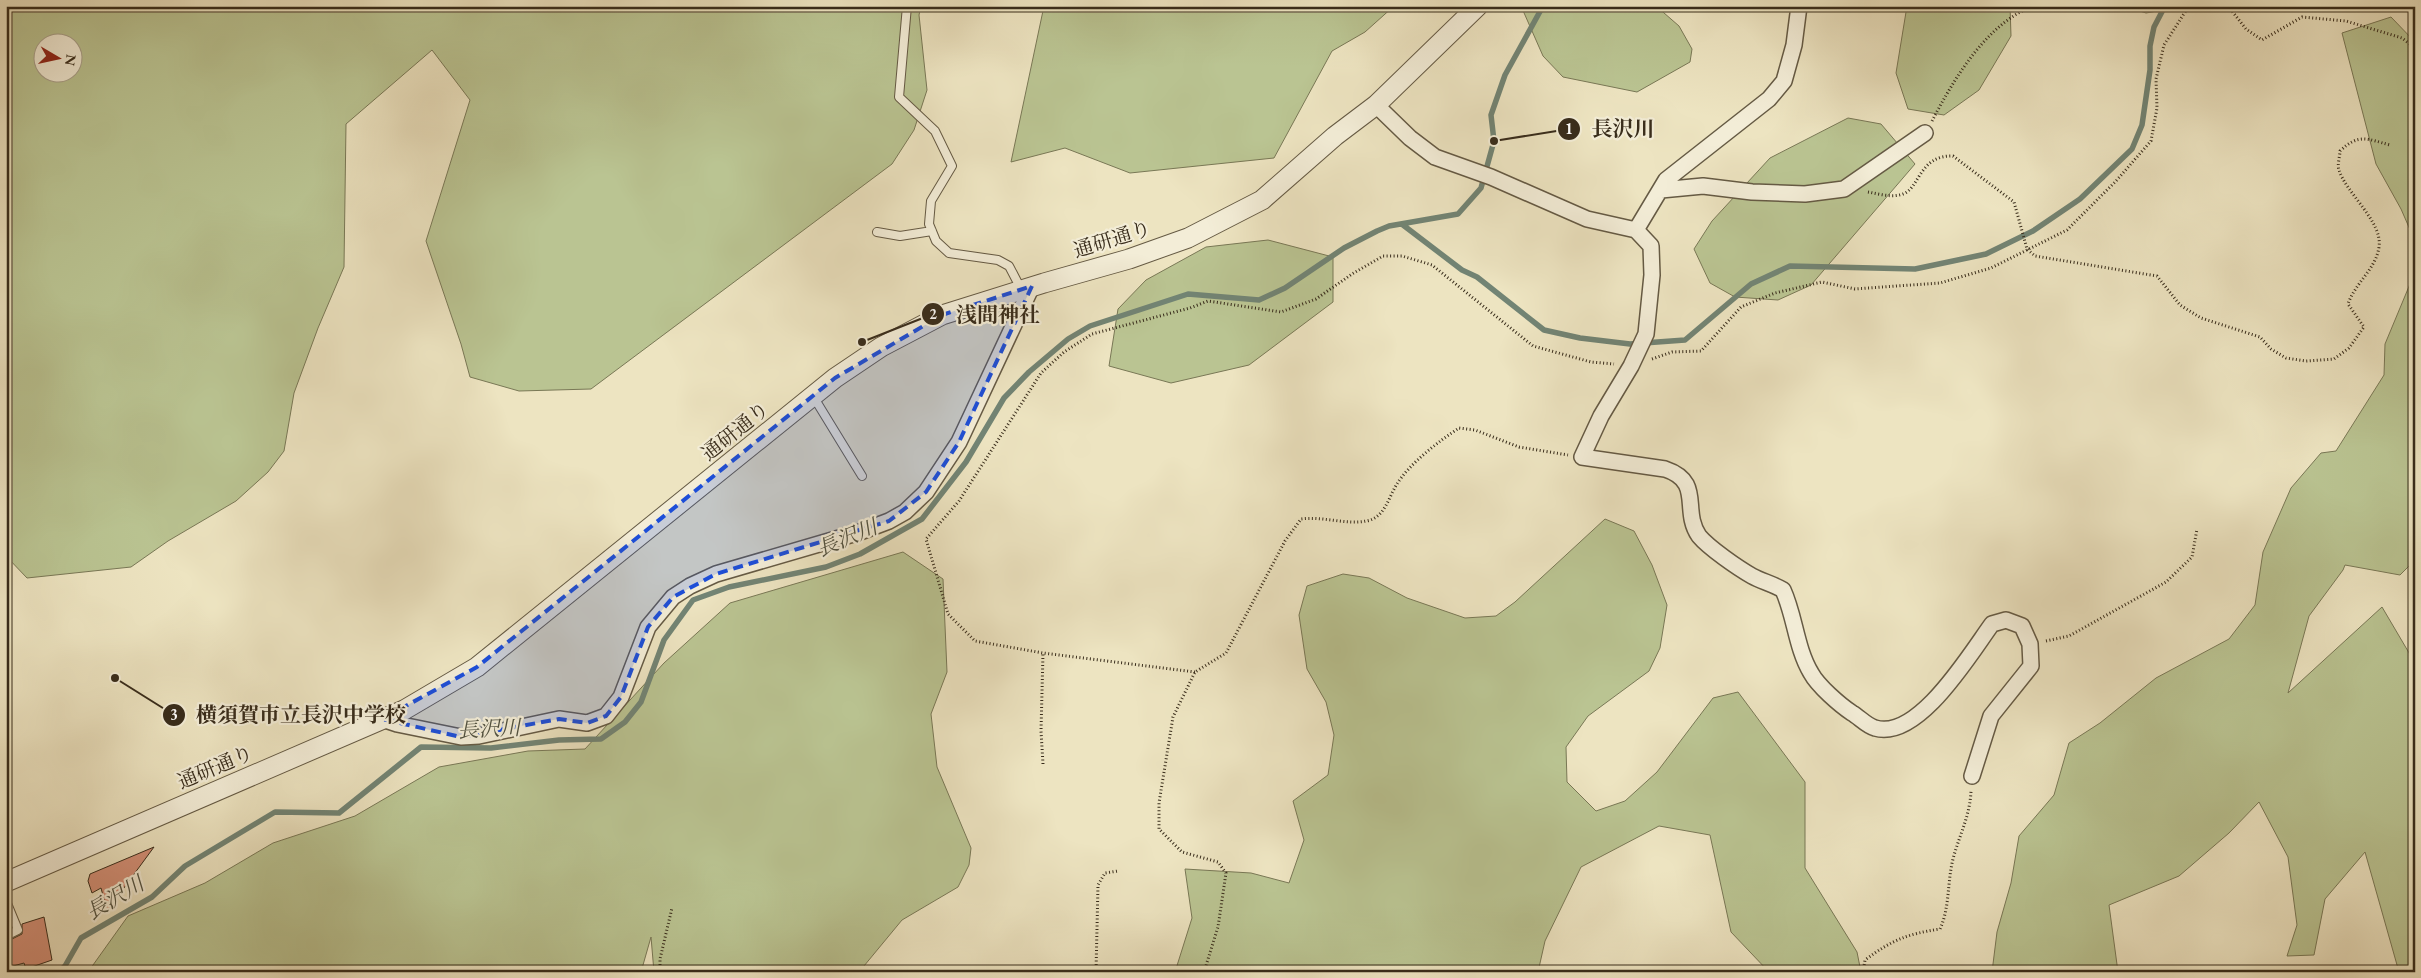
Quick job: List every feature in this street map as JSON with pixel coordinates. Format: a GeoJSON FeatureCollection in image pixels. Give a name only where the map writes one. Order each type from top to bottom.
{"type":"FeatureCollection","features":[{"type":"Feature","properties":{"kind":"street","name":"通研通り"},"geometry":{"type":"LineString","coordinates":[[6,882],[404,710],[477,667],[835,378],[881,347],[942,315],[1129,259],[1188,238],[1262,200],[1335,136],[1376,106],[1478,6]]}},
{"type":"Feature","properties":{"kind":"street"},"geometry":{"type":"LineString","coordinates":[[1636,230],[1666,180],[1769,99],[1784,81],[1794,45],[1799,6]]}},
{"type":"Feature","properties":{"kind":"street"},"geometry":{"type":"LineString","coordinates":[[1376,106],[1410,138],[1435,157],[1491,177],[1587,219],[1636,230],[1651,246],[1652,275],[1646,334],[1631,366],[1601,416],[1582,457],[1665,469],[1678,473],[1688,486],[1692,519],[1699,536],[1752,576],[1783,590],[1791,608],[1796,635],[1811,674],[1844,707],[1875,728],[1899,728],[1925,711],[1992,624],[2006,620],[2022,626],[2030,644],[2031,666],[1991,716],[1972,776]]}},
{"type":"Feature","properties":{"kind":"street"},"geometry":{"type":"LineString","coordinates":[[1661,190],[1703,186],[1752,192],[1805,194],[1844,189],[1926,133]]}},
{"type":"Feature","properties":{"kind":"street"},"geometry":{"type":"LineString","coordinates":[[382,719],[397,724],[461,737],[479,736],[559,719],[587,723],[606,716],[621,697],[648,628],[673,597],[690,586],[716,574],[860,532],[889,520],[905,512],[926,492],[959,442],[1027,288]]}},
{"type":"Feature","properties":{"kind":"lane"},"geometry":{"type":"LineString","coordinates":[[907,6],[899,97],[936,130],[952,166],[931,202],[929,224],[936,241],[949,253],[998,260],[1008,266],[1027,288]]}},
{"type":"Feature","properties":{"kind":"lane"},"geometry":{"type":"LineString","coordinates":[[877,232],[900,236],[932,231]]}},
{"type":"Feature","properties":{"kind":"lane"},"geometry":{"type":"LineString","coordinates":[[813,396],[862,476]]}},
{"type":"Feature","properties":{"kind":"lane"},"geometry":{"type":"LineString","coordinates":[[6,901],[18,930],[6,936]]}},
{"type":"Feature","properties":{"kind":"path"},"geometry":{"type":"LineString","coordinates":[[1926,133],[1950,87],[1975,51],[2018,12],[2033,6]]}},
{"type":"Feature","properties":{"kind":"path"},"geometry":{"type":"LineString","coordinates":[[1195,672],[1043,653],[976,641],[948,614],[926,539],[959,501],[1041,373],[1064,352],[1092,334],[1190,308],[1208,301],[1281,312],[1316,299],[1352,274],[1383,256],[1402,256],[1432,265],[1533,346],[1591,362],[1631,366],[1672,352],[1700,351],[1741,307],[1775,293],[1822,282],[1855,289],[1940,283],[1991,268],[2067,230],[2116,181],[2151,140],[2157,108],[2156,79],[2164,45],[2187,9],[2192,6]]}},
{"type":"Feature","properties":{"kind":"path"},"geometry":{"type":"LineString","coordinates":[[2228,6],[2246,29],[2262,40],[2302,17],[2346,21],[2402,38],[2415,48]]}},
{"type":"Feature","properties":{"kind":"path"},"geometry":{"type":"LineString","coordinates":[[1844,189],[1894,196],[1905,194],[1926,167],[1941,156],[1953,156],[2014,202],[2027,249],[2035,256],[2158,276],[2180,305],[2201,318],[2260,337],[2271,349],[2286,358],[2306,360],[2334,359],[2349,348],[2364,327],[2348,304],[2352,294],[2373,265],[2379,247],[2378,234],[2338,169],[2340,151],[2352,140],[2364,138],[2390,145]]}},
{"type":"Feature","properties":{"kind":"path"},"geometry":{"type":"LineString","coordinates":[[1204,972],[1218,927],[1226,872],[1218,862],[1182,852],[1159,829],[1159,803],[1173,718],[1195,672],[1226,654],[1285,541],[1301,519],[1367,521],[1382,513],[1396,485],[1411,465],[1428,453],[1443,438],[1459,428],[1475,430],[1519,447],[1582,457]]}},
{"type":"Feature","properties":{"kind":"path"},"geometry":{"type":"LineString","coordinates":[[2030,644],[2069,636],[2166,582],[2192,557],[2197,529]]}},
{"type":"Feature","properties":{"kind":"path"},"geometry":{"type":"LineString","coordinates":[[1043,653],[1041,731],[1043,764]]}},
{"type":"Feature","properties":{"kind":"path"},"geometry":{"type":"LineString","coordinates":[[1863,972],[1865,960],[1885,946],[1910,934],[1940,929],[1946,916],[1952,861],[1970,810],[1972,776]]}},
{"type":"Feature","properties":{"kind":"path"},"geometry":{"type":"LineString","coordinates":[[1096,972],[1098,885],[1104,874],[1118,871]]}},
{"type":"Feature","properties":{"kind":"path"},"geometry":{"type":"LineString","coordinates":[[660,972],[660,959],[672,908]]}},
{"type":"Feature","properties":{"kind":"highlighted area"},"geometry":{"type":"Polygon","coordinates":[[[1032,286],[959,442],[926,492],[889,521],[716,574],[673,597],[648,627],[621,697],[606,716],[587,723],[559,719],[461,737],[382,719],[477,667],[835,378],[942,315],[1032,286]]]}},
{"type":"Feature","properties":{"kind":"green space"},"geometry":{"type":"Polygon","coordinates":[[[6,6],[921,6],[919,15],[927,90],[914,130],[892,164],[591,389],[519,391],[470,377],[461,344],[426,241],[470,100],[432,50],[346,124],[344,267],[318,328],[294,393],[284,451],[268,472],[236,501],[168,541],[131,567],[27,578],[6,556],[6,6]]]}},
{"type":"Feature","properties":{"kind":"green space"},"geometry":{"type":"Polygon","coordinates":[[[1044,6],[1394,6],[1365,32],[1332,51],[1274,158],[1130,173],[1065,148],[1011,162],[1044,6]]]}},
{"type":"Feature","properties":{"kind":"green space"},"geometry":{"type":"Polygon","coordinates":[[[1521,6],[1656,6],[1679,26],[1692,49],[1690,62],[1637,92],[1563,77],[1543,56],[1521,6]]]}},
{"type":"Feature","properties":{"kind":"green space"},"geometry":{"type":"Polygon","coordinates":[[[1907,6],[2010,6],[2011,36],[1979,90],[1944,115],[1908,109],[1896,73],[1907,6]]]}},
{"type":"Feature","properties":{"kind":"green space"},"geometry":{"type":"Polygon","coordinates":[[[2124,6],[2185,6],[2146,13],[2124,6]]]}},
{"type":"Feature","properties":{"kind":"green space"},"geometry":{"type":"Polygon","coordinates":[[[2391,17],[2415,42],[2415,241],[2401,209],[2376,164],[2342,33],[2391,17]]]}},
{"type":"Feature","properties":{"kind":"green space"},"geometry":{"type":"Polygon","coordinates":[[[1848,118],[1881,124],[1915,164],[1811,285],[1778,300],[1735,297],[1710,283],[1694,249],[1712,221],[1770,158],[1848,118]]]}},
{"type":"Feature","properties":{"kind":"green space"},"geometry":{"type":"Polygon","coordinates":[[[1268,240],[1333,257],[1333,302],[1249,365],[1171,383],[1109,366],[1118,309],[1146,280],[1206,247],[1268,240]]]}},
{"type":"Feature","properties":{"kind":"green space"},"geometry":{"type":"Polygon","coordinates":[[[2415,272],[2415,560],[2400,575],[2345,565],[2309,616],[2288,693],[2382,607],[2415,663],[2415,972],[2399,972],[2365,852],[2325,899],[2314,955],[2287,956],[2297,925],[2288,857],[2259,802],[2229,833],[2179,876],[2109,905],[2118,972],[1992,972],[1997,932],[2011,883],[2019,836],[2054,795],[2069,743],[2100,723],[2156,678],[2229,639],[2255,605],[2263,552],[2291,488],[2321,453],[2336,451],[2384,375],[2385,344],[2415,272]]]}},
{"type":"Feature","properties":{"kind":"green space"},"geometry":{"type":"Polygon","coordinates":[[[1605,519],[1634,531],[1652,565],[1667,605],[1660,648],[1649,671],[1588,716],[1566,747],[1567,782],[1596,811],[1625,801],[1657,772],[1713,698],[1738,692],[1805,782],[1805,868],[1857,952],[1861,972],[1769,972],[1731,932],[1710,835],[1659,826],[1581,867],[1545,941],[1538,972],[1175,972],[1192,918],[1185,869],[1251,873],[1289,883],[1304,840],[1293,801],[1328,775],[1334,735],[1326,702],[1307,669],[1299,615],[1307,586],[1343,574],[1369,578],[1407,598],[1465,618],[1496,616],[1515,602],[1605,519]]]}},
{"type":"Feature","properties":{"kind":"green space"},"geometry":{"type":"Polygon","coordinates":[[[903,552],[943,579],[947,672],[931,714],[937,767],[971,848],[969,865],[958,887],[902,920],[859,972],[654,972],[651,937],[641,972],[88,972],[128,916],[205,883],[273,843],[355,816],[439,767],[528,751],[585,749],[664,663],[730,603],[903,552]]]}},
{"type":"Feature","properties":{"kind":"building"},"geometry":{"type":"Polygon","coordinates":[[[154,847],[107,911],[101,888],[92,893],[88,881],[90,874],[154,847]]]}},
{"type":"Feature","properties":{"kind":"building"},"geometry":{"type":"Polygon","coordinates":[[[44,917],[52,960],[26,969],[24,963],[6,968],[6,942],[22,934],[22,924],[44,917]]]}},
{"type":"Feature","properties":{"kind":"waterway","name":"長沢川"},"geometry":{"type":"LineString","coordinates":[[59,972],[65,966],[81,938],[152,897],[185,866],[275,812],[339,813],[421,747],[491,748],[559,740],[601,739],[625,722],[641,702],[664,640],[693,600],[729,587],[826,567],[860,554],[922,519],[966,462],[1004,398],[1029,372],[1068,339],[1090,326],[1188,294],[1259,300],[1285,288],[1344,248],[1377,231],[1389,226],[1458,214],[1481,188],[1494,141],[1491,115],[1505,75],[1543,6]]}},
{"type":"Feature","properties":{"kind":"waterway"},"geometry":{"type":"LineString","coordinates":[[1403,225],[1462,270],[1477,277],[1544,330],[1580,338],[1630,344],[1685,340],[1751,284],[1790,266],[1915,269],[1986,254],[2033,231],[2080,199],[2132,149],[2142,125],[2150,70],[2150,46],[2154,27],[2165,6]]}},
{"type":"Feature","properties":{"kind":"place","name":"長沢川"},"geometry":{"type":"Point","coordinates":[1494,141]}},
{"type":"Feature","properties":{"kind":"place","name":"浅間神社"},"geometry":{"type":"Point","coordinates":[862,342]}},
{"type":"Feature","properties":{"kind":"place","name":"横須賀市立長沢中学校"},"geometry":{"type":"Point","coordinates":[115,678]}}]}
